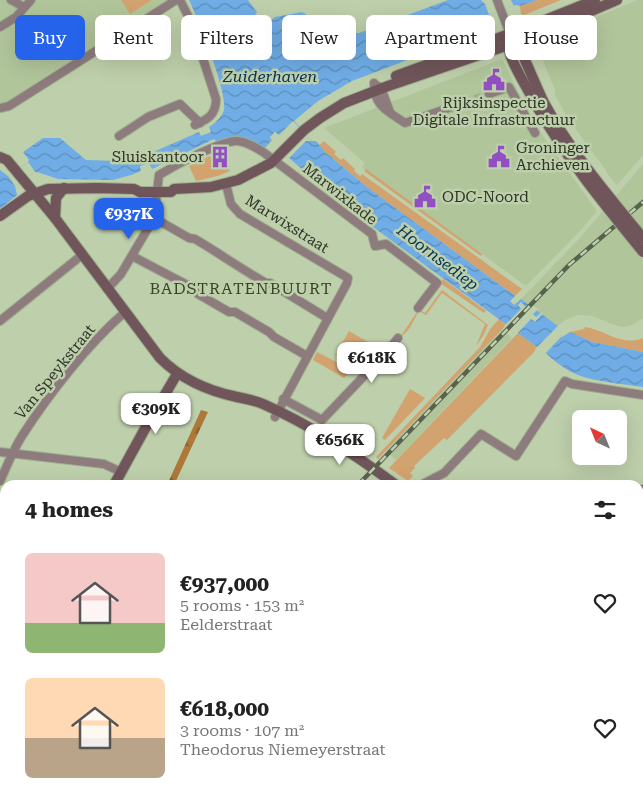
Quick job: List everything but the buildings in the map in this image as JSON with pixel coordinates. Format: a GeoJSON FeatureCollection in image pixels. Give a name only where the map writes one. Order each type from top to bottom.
{"type":"FeatureCollection","features":[{"type":"Feature","properties":{"kind":"main road"},"geometry":{"type":"LineString","coordinates":[[558,15],[595,0]]}},
{"type":"Feature","properties":{"kind":"main road"},"geometry":{"type":"LineString","coordinates":[[580,15],[617,0]]}},
{"type":"Feature","properties":{"kind":"main road"},"geometry":{"type":"LineString","coordinates":[[377,87],[505,36]]}},
{"type":"Feature","properties":{"kind":"main road"},"geometry":{"type":"LineString","coordinates":[[0,216],[24,198],[48,189],[137,189],[140,186],[156,191],[172,187],[174,190],[226,184],[249,175],[263,166],[330,105],[354,92],[377,87],[505,45]]}},
{"type":"Feature","properties":{"kind":"main road"},"geometry":{"type":"LineString","coordinates":[[515,60],[540,103],[584,165],[643,238]]}},
{"type":"Feature","properties":{"kind":"main road"},"geometry":{"type":"LineString","coordinates":[[540,103],[565,154],[643,252]]}},
{"type":"Feature","properties":{"kind":"main road"},"geometry":{"type":"LineString","coordinates":[[0,158],[5,159],[55,218],[160,358],[177,374],[192,382],[236,397],[251,399],[338,450],[381,480]]}},
{"type":"Feature","properties":{"kind":"main road"},"geometry":{"type":"LineString","coordinates":[[55,218],[56,198],[64,188]]}},
{"type":"Feature","properties":{"kind":"main road"},"geometry":{"type":"LineString","coordinates":[[117,480],[177,374]]}},
{"type":"Feature","properties":{"kind":"main road"},"geometry":{"type":"LineString","coordinates":[[276,414],[341,446],[389,480]]}},
{"type":"Feature","properties":{"kind":"street"},"geometry":{"type":"LineString","coordinates":[[11,0],[24,6]]}},
{"type":"Feature","properties":{"kind":"street"},"geometry":{"type":"LineString","coordinates":[[0,27],[16,17],[24,6],[32,0]]}},
{"type":"Feature","properties":{"kind":"street"},"geometry":{"type":"LineString","coordinates":[[0,108],[9,106],[178,0],[191,22],[216,99],[213,115],[198,124],[180,104],[148,117],[119,136]]}},
{"type":"Feature","properties":{"kind":"street"},"geometry":{"type":"LineString","coordinates":[[497,0],[505,21]]}},
{"type":"Feature","properties":{"kind":"street"},"geometry":{"type":"LineString","coordinates":[[377,87],[381,107],[405,123],[463,102]]}},
{"type":"Feature","properties":{"kind":"street"},"geometry":{"type":"LineString","coordinates":[[489,94],[509,87],[535,133]]}},
{"type":"Feature","properties":{"kind":"street"},"geometry":{"type":"LineString","coordinates":[[107,289],[121,274],[154,218],[158,177],[161,174],[230,142],[247,143],[272,159]]}},
{"type":"Feature","properties":{"kind":"street","name":"Marwixkade"},"geometry":{"type":"LineString","coordinates":[[272,159],[372,234],[374,246],[386,244],[438,283],[418,308]]}},
{"type":"Feature","properties":{"kind":"street","name":"Marwixstraat"},"geometry":{"type":"LineString","coordinates":[[226,184],[231,204],[240,214],[348,278],[327,318]]}},
{"type":"Feature","properties":{"kind":"street"},"geometry":{"type":"LineString","coordinates":[[154,218],[189,238],[195,239],[229,259],[233,264],[270,283],[327,318],[276,414]]}},
{"type":"Feature","properties":{"kind":"street"},"geometry":{"type":"LineString","coordinates":[[0,321],[82,255]]}},
{"type":"Feature","properties":{"kind":"street"},"geometry":{"type":"LineString","coordinates":[[132,256],[185,283],[198,294],[229,312],[235,312],[307,356]]}},
{"type":"Feature","properties":{"kind":"street","name":"Van Speykstraat"},"geometry":{"type":"LineString","coordinates":[[0,480],[22,438],[54,392],[81,358],[125,312]]}},
{"type":"Feature","properties":{"kind":"street"},"geometry":{"type":"LineString","coordinates":[[283,399],[322,420],[398,338]]}},
{"type":"Feature","properties":{"kind":"street"},"geometry":{"type":"LineString","coordinates":[[430,480],[444,473],[481,434],[516,456],[565,381],[572,384],[643,396]]}},
{"type":"Feature","properties":{"kind":"street"},"geometry":{"type":"LineString","coordinates":[[0,452],[104,464],[121,472]]}},
{"type":"Feature","properties":{"kind":"shaded area"},"geometry":{"type":"Polygon","coordinates":[[[0,0],[168,0],[145,15],[95,15],[95,47],[85,54],[85,15],[15,15],[15,60],[76,60],[0,109],[0,0]]]}},
{"type":"Feature","properties":{"kind":"shaded area"},"geometry":{"type":"Polygon","coordinates":[[[121,0],[152,0],[130,14],[121,0]]]}},
{"type":"Feature","properties":{"kind":"shaded area"},"geometry":{"type":"Polygon","coordinates":[[[537,0],[561,0],[524,15],[521,14],[520,6],[537,0]]]}},
{"type":"Feature","properties":{"kind":"shaded area"},"geometry":{"type":"Polygon","coordinates":[[[637,0],[643,0],[643,155],[617,185],[566,115],[555,95],[555,90],[543,60],[597,60],[597,17],[637,0]]]}},
{"type":"Feature","properties":{"kind":"shaded area"},"geometry":{"type":"Polygon","coordinates":[[[502,59],[527,109],[547,142],[597,211],[526,286],[362,167],[365,163],[324,128],[502,59]]]}},
{"type":"Feature","properties":{"kind":"shaded area"},"geometry":{"type":"Polygon","coordinates":[[[324,141],[336,152],[334,154],[341,160],[343,158],[360,176],[362,174],[522,289],[515,296],[367,187],[325,152],[319,145],[324,141]]]}},
{"type":"Feature","properties":{"kind":"shaded area"},"geometry":{"type":"Polygon","coordinates":[[[210,156],[214,165],[225,160],[230,171],[196,181],[189,166],[210,156]]]}},
{"type":"Feature","properties":{"kind":"shaded area"},"geometry":{"type":"Polygon","coordinates":[[[643,164],[643,318],[634,324],[623,327],[592,316],[578,315],[565,320],[558,326],[521,299],[579,239],[643,164]]]}},
{"type":"Feature","properties":{"kind":"shaded area"},"geometry":{"type":"Polygon","coordinates":[[[366,169],[482,254],[481,256],[364,171],[366,169]]]}},
{"type":"Feature","properties":{"kind":"shaded area"},"geometry":{"type":"Polygon","coordinates":[[[443,279],[486,311],[484,313],[440,283],[443,279]]]}},
{"type":"Feature","properties":{"kind":"shaded area"},"geometry":{"type":"Polygon","coordinates":[[[442,290],[488,325],[476,346],[485,324],[442,293],[426,315],[419,311],[409,329],[399,339],[419,309],[425,313],[442,290]]]}},
{"type":"Feature","properties":{"kind":"shaded area"},"geometry":{"type":"Polygon","coordinates":[[[499,319],[506,325],[378,459],[376,457],[480,347],[491,328],[499,319]]]}},
{"type":"Feature","properties":{"kind":"shaded area"},"geometry":{"type":"Polygon","coordinates":[[[585,327],[621,339],[635,340],[643,338],[643,352],[593,342],[570,332],[584,329],[585,327]]]}},
{"type":"Feature","properties":{"kind":"shaded area"},"geometry":{"type":"Polygon","coordinates":[[[502,328],[512,338],[396,460],[385,450],[502,328]]]}},
{"type":"Feature","properties":{"kind":"shaded area"},"geometry":{"type":"Polygon","coordinates":[[[349,331],[375,346],[355,366],[335,355],[349,331]]]}},
{"type":"Feature","properties":{"kind":"shaded area"},"geometry":{"type":"Polygon","coordinates":[[[518,333],[537,347],[447,440],[444,438],[414,466],[415,468],[410,473],[413,476],[409,480],[389,468],[518,333]]]}},
{"type":"Feature","properties":{"kind":"shaded area"},"geometry":{"type":"Polygon","coordinates":[[[317,352],[352,370],[344,378],[313,360],[317,352]]]}},
{"type":"Feature","properties":{"kind":"shaded area"},"geometry":{"type":"Polygon","coordinates":[[[410,389],[425,398],[385,440],[382,438],[410,389]]]}},
{"type":"Feature","properties":{"kind":"green space"},"geometry":{"type":"Polygon","coordinates":[[[201,410],[208,412],[176,480],[169,480],[201,410]]]}},
{"type":"Feature","properties":{"kind":"water"},"geometry":{"type":"Polygon","coordinates":[[[189,0],[248,0],[257,12],[255,15],[196,15],[189,0]]]}},
{"type":"Feature","properties":{"kind":"water"},"geometry":{"type":"Polygon","coordinates":[[[448,0],[537,0],[520,6],[516,5],[489,15],[408,15],[448,0]]]}},
{"type":"Feature","properties":{"kind":"water"},"geometry":{"type":"Polygon","coordinates":[[[302,12],[307,15],[286,15],[302,12]]]}},
{"type":"Feature","properties":{"kind":"water"},"geometry":{"type":"Polygon","coordinates":[[[282,16],[282,60],[356,60],[356,34],[366,30],[366,60],[407,60],[352,81],[318,101],[294,121],[312,141],[316,141],[325,152],[367,187],[515,296],[510,301],[514,305],[521,299],[558,326],[555,329],[562,337],[570,332],[593,342],[643,352],[643,387],[585,377],[562,366],[539,346],[537,347],[343,205],[289,158],[295,152],[275,132],[270,137],[272,140],[265,148],[253,141],[242,138],[236,137],[217,142],[214,139],[152,169],[149,163],[140,166],[141,171],[113,180],[58,179],[37,172],[33,173],[15,186],[17,195],[0,209],[0,170],[8,176],[28,162],[29,160],[23,152],[43,138],[60,138],[86,160],[118,161],[137,159],[199,132],[201,136],[211,132],[209,127],[216,122],[224,110],[224,101],[213,60],[272,60],[272,19],[282,16]]]}},
{"type":"Feature","properties":{"kind":"pier"},"geometry":{"type":"Polygon","coordinates":[[[481,0],[511,0],[514,6],[489,15],[485,4],[481,0]]]}},
{"type":"Feature","properties":{"kind":"pier"},"geometry":{"type":"Polygon","coordinates":[[[293,121],[312,141],[306,141],[289,158],[287,156],[292,152],[275,136],[273,138],[274,142],[270,138],[275,132],[279,135],[293,121]]]}},
{"type":"Feature","properties":{"kind":"pier"},"geometry":{"type":"Polygon","coordinates":[[[28,162],[36,173],[33,173],[15,186],[8,176],[28,162]]]}},
{"type":"Feature","properties":{"kind":"pier"},"geometry":{"type":"Polygon","coordinates":[[[521,302],[526,307],[530,303],[538,309],[533,314],[536,317],[543,313],[535,322],[531,319],[516,335],[504,326],[521,309],[518,305],[521,302]]]}},
{"type":"Feature","properties":{"kind":"pier"},"geometry":{"type":"Polygon","coordinates":[[[560,324],[561,326],[558,329],[563,334],[567,330],[569,332],[561,337],[544,355],[538,349],[535,349],[560,324]]]}},
{"type":"Feature","properties":{"kind":"tunnel"},"geometry":{"type":"LineString","coordinates":[[463,103],[489,94]]}},
{"type":"Feature","properties":{"kind":"railway"},"geometry":{"type":"LineString","coordinates":[[363,480],[569,265],[643,202]]}},
{"type":"Feature","properties":{"kind":"place","name":"Rijksinspectie Digitale Infrastructuur"},"geometry":{"type":"Point","coordinates":[494,80]}},
{"type":"Feature","properties":{"kind":"place","name":"Sluiskantoor"},"geometry":{"type":"Point","coordinates":[220,157]}},
{"type":"Feature","properties":{"kind":"place","name":"Groninger Archieven"},"geometry":{"type":"Point","coordinates":[499,157]}},
{"type":"Feature","properties":{"kind":"place","name":"ODC-Noord"},"geometry":{"type":"Point","coordinates":[425,197]}},
{"type":"Feature","properties":{"kind":"district","name":"BADSTRATENBUURT"},"geometry":{"type":"Point","coordinates":[241,288]}},
{"type":"Feature","properties":{"kind":"water label","name":"Zuiderhaven"},"geometry":{"type":"Point","coordinates":[270,76]}},
{"type":"Feature","properties":{"kind":"water label","name":"Hoornsediep"},"geometry":{"type":"Point","coordinates":[438,257]}}]}
